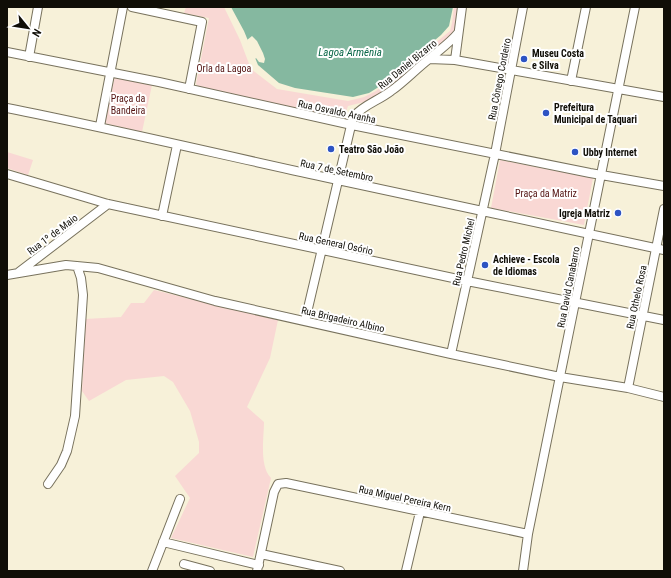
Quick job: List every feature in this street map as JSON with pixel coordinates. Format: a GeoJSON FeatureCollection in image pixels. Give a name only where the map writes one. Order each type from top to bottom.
{"type":"FeatureCollection","features":[{"type":"Feature","properties":{"kind":"street"},"geometry":{"type":"LineString","coordinates":[[30,57],[38,7]]}},
{"type":"Feature","properties":{"kind":"street"},"geometry":{"type":"LineString","coordinates":[[100,126],[123,7]]}},
{"type":"Feature","properties":{"kind":"street"},"geometry":{"type":"LineString","coordinates":[[132,7],[202,22],[189,89]]}},
{"type":"Feature","properties":{"kind":"street"},"geometry":{"type":"LineString","coordinates":[[456,60],[462,7]]}},
{"type":"Feature","properties":{"kind":"street","name":"Rua Cônego Cordeiro"},"geometry":{"type":"LineString","coordinates":[[495,154],[523,7]]}},
{"type":"Feature","properties":{"kind":"street"},"geometry":{"type":"LineString","coordinates":[[571,81],[586,7]]}},
{"type":"Feature","properties":{"kind":"street","name":"Rua David Canabarro"},"geometry":{"type":"LineString","coordinates":[[523,571],[528,534],[635,7]]}},
{"type":"Feature","properties":{"kind":"street","name":"Rua Daniel Bizarro"},"geometry":{"type":"LineString","coordinates":[[305,321],[353,117],[360,109],[375,102],[391,91],[429,58],[450,44],[458,33]]}},
{"type":"Feature","properties":{"kind":"street","name":"Rua Osvaldo Aranha"},"geometry":{"type":"LineString","coordinates":[[7,52],[159,82],[352,125],[600,175],[664,186]]}},
{"type":"Feature","properties":{"kind":"street"},"geometry":{"type":"LineString","coordinates":[[429,58],[456,60],[618,88],[664,98]]}},
{"type":"Feature","properties":{"kind":"street","name":"Rua 7 de Setembro"},"geometry":{"type":"LineString","coordinates":[[7,108],[100,126],[177,145],[660,249]]}},
{"type":"Feature","properties":{"kind":"street"},"geometry":{"type":"LineString","coordinates":[[162,216],[177,145]]}},
{"type":"Feature","properties":{"kind":"street","name":"Rua Pedro Michel"},"geometry":{"type":"LineString","coordinates":[[451,354],[495,154]]}},
{"type":"Feature","properties":{"kind":"street","name":"Rua General Osório"},"geometry":{"type":"LineString","coordinates":[[7,174],[108,204],[467,282],[664,320]]}},
{"type":"Feature","properties":{"kind":"street","name":"Rua 1º de Maio"},"geometry":{"type":"LineString","coordinates":[[7,275],[18,273],[108,204]]}},
{"type":"Feature","properties":{"kind":"street","name":"Rua Othelo Rosa"},"geometry":{"type":"LineString","coordinates":[[628,388],[643,316],[660,249],[664,210]]}},
{"type":"Feature","properties":{"kind":"street","name":"Rua Brigadeiro Albino"},"geometry":{"type":"LineString","coordinates":[[18,273],[66,265],[98,268],[215,301],[451,354],[560,377],[628,388],[664,397]]}},
{"type":"Feature","properties":{"kind":"street"},"geometry":{"type":"LineString","coordinates":[[48,484],[61,464],[67,451],[74,416],[83,295],[81,278],[77,266]]}},
{"type":"Feature","properties":{"kind":"street","name":"Rua Miguel Pereira Kern"},"geometry":{"type":"LineString","coordinates":[[261,554],[274,492],[278,484],[286,483],[528,534]]}},
{"type":"Feature","properties":{"kind":"street"},"geometry":{"type":"LineString","coordinates":[[152,571],[180,498]]}},
{"type":"Feature","properties":{"kind":"street"},"geometry":{"type":"LineString","coordinates":[[406,571],[420,512]]}},
{"type":"Feature","properties":{"kind":"street"},"geometry":{"type":"LineString","coordinates":[[163,542],[258,568],[261,554],[340,571]]}},
{"type":"Feature","properties":{"kind":"street"},"geometry":{"type":"LineString","coordinates":[[184,564],[205,570]]}},
{"type":"Feature","properties":{"kind":"green space","name":"Orla da Lagoa"},"geometry":{"type":"Polygon","coordinates":[[[186,7],[224,7],[240,40],[251,69],[277,89],[348,101],[364,97],[376,91],[450,31],[454,7],[459,7],[457,24],[450,38],[381,94],[368,101],[348,106],[342,119],[201,89],[196,84],[209,18],[184,13],[186,7]]]}},
{"type":"Feature","properties":{"kind":"green space","name":"Praça da Bandeira"},"geometry":{"type":"Polygon","coordinates":[[[115,76],[152,85],[142,132],[104,123],[115,76]]]}},
{"type":"Feature","properties":{"kind":"green space"},"geometry":{"type":"Polygon","coordinates":[[[7,152],[33,160],[28,175],[7,168],[7,152]]]}},
{"type":"Feature","properties":{"kind":"green space","name":"Praça da Matriz"},"geometry":{"type":"Polygon","coordinates":[[[500,160],[593,178],[584,225],[491,208],[500,160]]]}},
{"type":"Feature","properties":{"kind":"green space"},"geometry":{"type":"Polygon","coordinates":[[[154,290],[278,320],[270,358],[247,407],[264,422],[264,459],[267,473],[271,478],[253,557],[171,538],[190,498],[175,476],[199,453],[199,442],[190,411],[173,382],[164,376],[126,380],[89,401],[82,391],[85,319],[121,317],[131,303],[144,303],[154,290]]]}},
{"type":"Feature","properties":{"kind":"water","name":"Lagoa Armênia"},"geometry":{"type":"Polygon","coordinates":[[[231,7],[453,7],[449,26],[441,35],[377,88],[369,93],[353,97],[295,88],[279,83],[258,65],[244,31],[231,7]]]}},
{"type":"Feature","properties":{"kind":"pier"},"geometry":{"type":"Polygon","coordinates":[[[252,36],[257,41],[263,53],[265,59],[264,63],[259,62],[256,58],[254,60],[247,40],[252,36]]]}},
{"type":"Feature","properties":{"kind":"place","name":"Museu Costa e Silva"},"geometry":{"type":"Point","coordinates":[524,59]}},
{"type":"Feature","properties":{"kind":"place","name":"Prefeitura Municipal de Taquari"},"geometry":{"type":"Point","coordinates":[546,113]}},
{"type":"Feature","properties":{"kind":"place","name":"Teatro São João"},"geometry":{"type":"Point","coordinates":[331,149]}},
{"type":"Feature","properties":{"kind":"place","name":"Ubby Internet"},"geometry":{"type":"Point","coordinates":[575,152]}},
{"type":"Feature","properties":{"kind":"place","name":"Igreja Matriz"},"geometry":{"type":"Point","coordinates":[618,213]}},
{"type":"Feature","properties":{"kind":"place","name":"Achieve - Escola de Idiomas"},"geometry":{"type":"Point","coordinates":[485,265]}}]}
